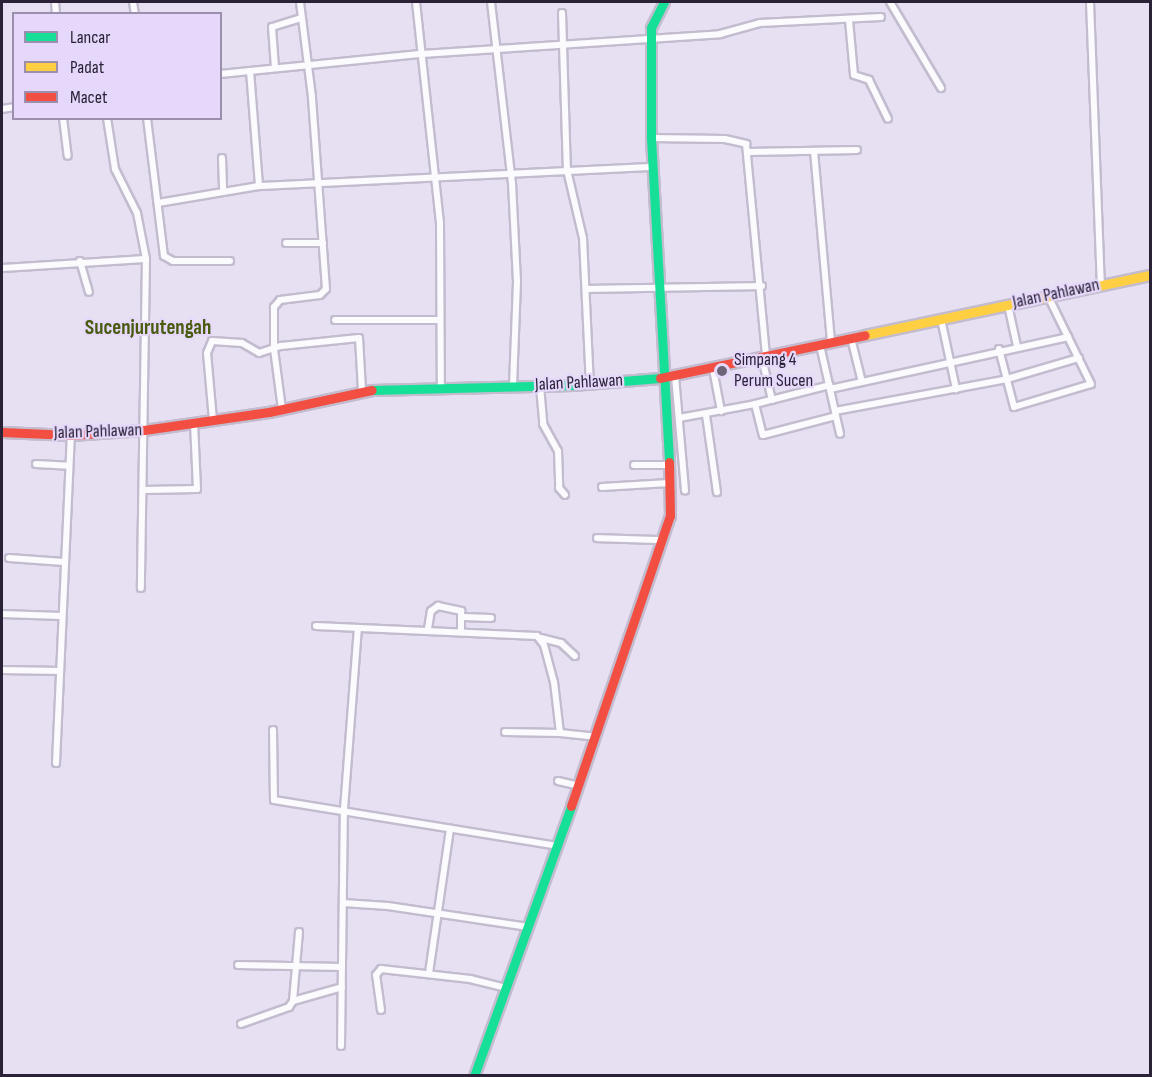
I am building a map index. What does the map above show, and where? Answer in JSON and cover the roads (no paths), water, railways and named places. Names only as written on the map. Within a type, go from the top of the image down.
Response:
[{"type":"main road","points":[[474,1076],[596,737],[672,505],[669,483],[670,377],[658,289],[651,138],[651,37],[664,2]]},
{"type":"main road","name":"Jalan Pahlawan","points":[[2,432],[70,435],[144,430],[282,409],[362,390],[590,384],[670,377],[1150,275]]},
{"type":"street","points":[[282,409],[274,349],[277,302],[326,291],[309,65],[300,2]]},
{"type":"street","points":[[416,2],[437,180],[441,387]]},
{"type":"street","points":[[491,2],[511,174],[518,282],[513,386]]},
{"type":"street","points":[[890,2],[941,88]]},
{"type":"street","points":[[1090,2],[1101,284]]},
{"type":"street","points":[[562,13],[567,170],[581,224],[588,289],[590,384]]},
{"type":"street","points":[[275,68],[272,27],[302,18]]},
{"type":"street","points":[[222,74],[495,48],[726,33],[759,23],[881,18]]},
{"type":"street","points":[[849,20],[854,75],[869,80],[888,119]]},
{"type":"street","points":[[249,70],[259,186]]},
{"type":"street","points":[[63,120],[68,156]]},
{"type":"street","points":[[107,120],[115,169],[137,213],[146,259],[141,588]]},
{"type":"street","points":[[147,120],[158,203],[161,249],[168,260],[230,261]]},
{"type":"street","points":[[651,138],[739,141],[746,144],[762,286],[764,357],[772,400]]},
{"type":"street","points":[[748,152],[857,150]]},
{"type":"street","points":[[814,152],[831,342]]},
{"type":"street","points":[[222,158],[223,192]]},
{"type":"street","points":[[158,203],[259,186],[437,180],[567,170],[652,167]]},
{"type":"street","points":[[286,243],[323,243]]},
{"type":"street","points":[[2,268],[80,261],[146,259]]},
{"type":"street","points":[[80,261],[89,292]]},
{"type":"street","points":[[588,289],[762,286]]},
{"type":"street","points":[[999,349],[1012,406],[1064,394],[1091,384],[1048,296]]},
{"type":"street","points":[[1008,305],[1017,346]]},
{"type":"street","points":[[941,319],[956,388]]},
{"type":"street","points":[[335,321],[440,320]]},
{"type":"street","points":[[679,418],[755,405],[999,349],[1068,337]]},
{"type":"street","points":[[213,420],[207,352],[210,342],[242,343],[259,353],[359,338],[362,390]]},
{"type":"street","points":[[851,338],[862,382]]},
{"type":"street","points":[[820,345],[840,434]]},
{"type":"street","points":[[755,405],[763,435],[835,413],[1007,379],[1079,358]]},
{"type":"street","points":[[713,369],[721,411]]},
{"type":"street","points":[[670,377],[679,418],[685,491]]},
{"type":"street","points":[[540,386],[543,424],[558,451],[559,488],[565,495]]},
{"type":"street","points":[[706,415],[717,492]]},
{"type":"street","points":[[144,490],[197,489],[194,423]]},
{"type":"street","points":[[56,763],[70,435]]},
{"type":"street","points":[[36,464],[69,466]]},
{"type":"street","points":[[634,465],[669,465]]},
{"type":"street","points":[[602,487],[669,483]]},
{"type":"street","points":[[597,538],[662,540]]},
{"type":"street","points":[[9,558],[64,562]]},
{"type":"street","points":[[428,630],[435,607],[458,609],[463,617],[461,631]]},
{"type":"street","points":[[2,614],[61,616]]},
{"type":"street","points":[[463,617],[491,618]]},
{"type":"street","points":[[316,627],[461,631],[541,639],[561,643],[575,656]]},
{"type":"street","points":[[341,1046],[344,809],[358,629]]},
{"type":"street","points":[[541,639],[554,682],[560,734]]},
{"type":"street","points":[[2,670],[60,671]]},
{"type":"street","points":[[273,730],[272,799],[344,809],[557,846]]},
{"type":"street","points":[[505,732],[596,737]]},
{"type":"street","points":[[558,782],[579,786]]},
{"type":"street","points":[[429,973],[450,829]]},
{"type":"street","points":[[343,903],[438,912],[528,927]]},
{"type":"street","points":[[241,1024],[289,1007],[293,1001],[300,932]]},
{"type":"street","points":[[238,965],[342,967]]},
{"type":"street","points":[[381,1010],[377,971],[429,973],[507,988]]},
{"type":"street","points":[[293,1001],[342,987]]},
{"type":"place","name":"Simpang 4 Perum Sucen","points":[[722,371]]},
{"type":"district","name":"Sucenjurutengah","points":[[148,328]]}]
